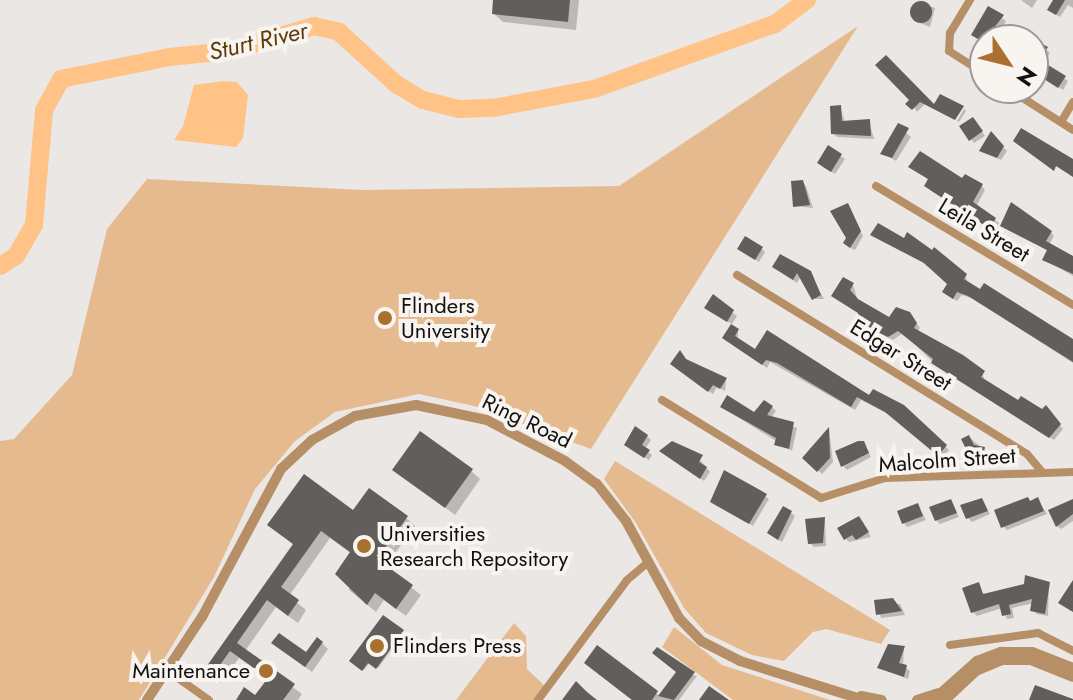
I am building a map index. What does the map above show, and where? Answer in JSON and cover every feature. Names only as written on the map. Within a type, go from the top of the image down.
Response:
[{"type":"street","points":[[969,64],[949,51],[950,33],[970,0]]},
{"type":"street","points":[[1061,122],[1073,102]]},
{"type":"street","points":[[1032,104],[1073,130]]},
{"type":"street","name":"Leila Street","points":[[876,186],[1073,305]]},
{"type":"street","name":"Edgar Street","points":[[737,275],[1027,454],[1042,472]]},
{"type":"street","name":"Malcolm Street","points":[[662,400],[821,498],[885,478],[1073,472]]},
{"type":"street","name":"Ring Road","points":[[147,700],[168,671],[281,469],[325,430],[374,409],[416,405],[456,410],[565,461],[609,496],[679,618],[701,641],[740,661],[847,693],[882,700]]},
{"type":"street","points":[[538,700],[627,580],[647,563]]},
{"type":"street","points":[[950,645],[1038,633],[1073,651]]},
{"type":"street","points":[[939,698],[977,661],[1001,652],[1043,655],[1073,668]]},
{"type":"street","points":[[917,700],[939,698],[983,666],[1011,659],[1043,663],[1073,677]]},
{"type":"street","points":[[168,671],[209,700]]},
{"type":"street","points":[[954,700],[958,686]]},
{"type":"street","name":"Ring Road","points":[[847,693],[864,700]]},
{"type":"shaded area","name":"Flinders University","points":[[858,26],[591,449],[474,406],[419,394],[335,412],[295,441],[255,489],[214,577],[139,700],[0,700],[0,441],[14,439],[72,375],[107,229],[147,179],[362,190],[619,186]]},
{"type":"shaded area","points":[[237,82],[248,95],[243,138],[236,147],[174,140],[183,126],[194,85]]},
{"type":"shaded area","points":[[615,461],[890,630],[881,644],[826,629],[813,632],[784,661],[752,655],[706,633],[684,608],[636,523],[604,479]]},
{"type":"shaded area","points":[[514,623],[526,636],[527,669],[547,688],[538,700],[456,700]]},
{"type":"shaded area","points":[[674,627],[722,665],[830,700],[733,700],[662,647]]},
{"type":"building","points":[[493,0],[570,0],[568,22],[492,14]]},
{"type":"building","points":[[1053,0],[1065,0],[1056,15],[1047,10]]},
{"type":"building","points":[[921,1],[929,4],[932,12],[929,20],[921,23],[913,20],[910,12],[913,4]]},
{"type":"building","points":[[988,6],[1004,15],[997,24],[977,24]]},
{"type":"building","points":[[886,55],[934,104],[940,94],[964,106],[955,120],[920,102],[912,110],[905,104],[909,100],[875,65]]},
{"type":"building","points":[[1049,66],[1066,76],[1058,88],[1049,82]]},
{"type":"building","points":[[841,105],[842,121],[870,119],[871,136],[831,134],[830,106]]},
{"type":"building","points":[[973,117],[983,131],[969,141],[959,126]]},
{"type":"building","points":[[898,123],[909,128],[892,158],[880,154]]},
{"type":"building","points":[[1021,128],[1073,159],[1073,177],[1056,166],[1054,171],[1013,141]]},
{"type":"building","points":[[991,131],[1004,146],[997,158],[979,151]]},
{"type":"building","points":[[828,145],[842,154],[831,172],[817,163]]},
{"type":"building","points":[[920,151],[962,178],[965,174],[983,184],[973,202],[996,218],[990,229],[924,186],[928,179],[908,167]]},
{"type":"building","points":[[803,180],[810,205],[793,207],[791,181]]},
{"type":"building","points":[[1011,202],[1052,231],[1046,241],[1073,256],[1073,274],[1042,260],[1047,250],[1000,226]]},
{"type":"building","points":[[848,203],[861,231],[850,248],[843,243],[846,238],[830,211]]},
{"type":"building","points":[[878,223],[904,238],[907,232],[932,250],[934,247],[967,274],[964,279],[980,289],[984,283],[1073,339],[1073,362],[968,296],[957,292],[953,299],[942,292],[947,284],[924,263],[870,235]]},
{"type":"building","points":[[745,236],[763,247],[755,260],[737,249]]},
{"type":"building","points":[[780,254],[811,271],[821,295],[812,300],[797,273],[793,280],[772,267]]},
{"type":"building","points":[[843,277],[854,283],[850,290],[858,299],[889,317],[896,307],[910,312],[917,323],[914,328],[963,355],[985,371],[981,377],[1018,400],[1021,396],[1042,409],[1046,405],[1061,424],[1049,438],[931,363],[933,359],[898,331],[888,337],[854,320],[858,313],[831,296]]},
{"type":"building","points":[[713,294],[734,310],[727,322],[704,308]]},
{"type":"building","points":[[731,324],[739,329],[735,336],[755,349],[767,330],[869,395],[873,389],[904,405],[947,445],[938,456],[885,412],[857,397],[851,407],[777,363],[766,360],[762,365],[722,338]]},
{"type":"building","points":[[680,350],[686,359],[727,378],[720,389],[713,385],[708,392],[670,364]]},
{"type":"building","points":[[727,395],[754,412],[764,400],[773,406],[767,415],[794,422],[789,449],[774,445],[776,438],[720,407]]},
{"type":"building","points":[[635,426],[648,435],[642,445],[650,450],[644,458],[624,445]]},
{"type":"building","points":[[829,427],[830,458],[817,472],[802,458]]},
{"type":"building","points":[[420,431],[473,469],[445,508],[392,470]]},
{"type":"building","points":[[969,435],[974,445],[985,447],[983,457],[970,457],[961,439]]},
{"type":"building","points":[[672,441],[703,455],[699,462],[707,467],[700,479],[659,451]]},
{"type":"building","points":[[864,441],[869,453],[841,467],[835,451]]},
{"type":"building","points":[[724,470],[767,494],[749,524],[710,502]]},
{"type":"building","points":[[304,474],[353,510],[369,488],[408,516],[377,559],[413,585],[396,609],[375,593],[367,605],[335,574],[350,552],[321,531],[281,587],[299,600],[288,616],[267,600],[237,643],[295,684],[283,700],[236,700],[244,687],[255,695],[268,678],[230,651],[212,676],[204,670],[293,544],[267,525]]},
{"type":"building","points":[[1028,497],[1030,501],[1038,497],[1044,511],[1001,528],[994,510]]},
{"type":"building","points":[[982,498],[988,511],[966,519],[960,505]]},
{"type":"building","points":[[951,499],[957,513],[935,521],[929,507]]},
{"type":"building","points":[[1073,499],[1073,514],[1056,527],[1048,510]]},
{"type":"building","points":[[918,503],[923,516],[902,524],[897,511]]},
{"type":"building","points":[[783,506],[792,511],[778,540],[767,533]]},
{"type":"building","points":[[859,516],[869,532],[856,540],[852,535],[844,540],[837,528]]},
{"type":"building","points":[[825,517],[823,543],[808,544],[805,519]]},
{"type":"building","points":[[1025,575],[1050,582],[1045,614],[1030,611],[1032,599],[1009,605],[1011,614],[1002,616],[999,604],[971,613],[962,588],[979,582],[983,594],[1024,584]]},
{"type":"building","points":[[1073,580],[1073,612],[1058,603]]},
{"type":"building","points":[[893,598],[902,611],[876,615],[874,600]]},
{"type":"building","name":"Flinders Press","points":[[383,615],[404,630],[376,669],[368,663],[362,671],[349,661]]},
{"type":"building","points":[[279,633],[306,652],[317,637],[323,642],[305,667],[271,643]]},
{"type":"building","points":[[888,644],[905,646],[899,663],[907,665],[904,677],[877,668]]},
{"type":"building","points":[[597,645],[658,691],[652,700],[632,700],[584,663]]},
{"type":"building","points":[[657,647],[695,672],[674,700],[658,696],[676,672],[652,653]]},
{"type":"building","points":[[576,681],[587,692],[597,700],[562,700]]},
{"type":"building","points":[[1035,685],[1073,699],[1073,700],[1029,700]]},
{"type":"building","points":[[709,686],[729,700],[699,700]]},
{"type":"waterway","name":"Sturt River","points":[[0,266],[16,256],[34,225],[44,110],[61,79],[169,57],[230,51],[314,26],[339,32],[396,84],[423,100],[460,109],[493,108],[594,89],[775,24],[807,0]]},
{"type":"place","name":"Flinders University","points":[[385,318]]},
{"type":"place","name":"Universities Research Repository","points":[[364,546]]},
{"type":"place","name":"Flinders Press","points":[[377,646]]},
{"type":"place","name":"Maintenance","points":[[266,671]]}]
